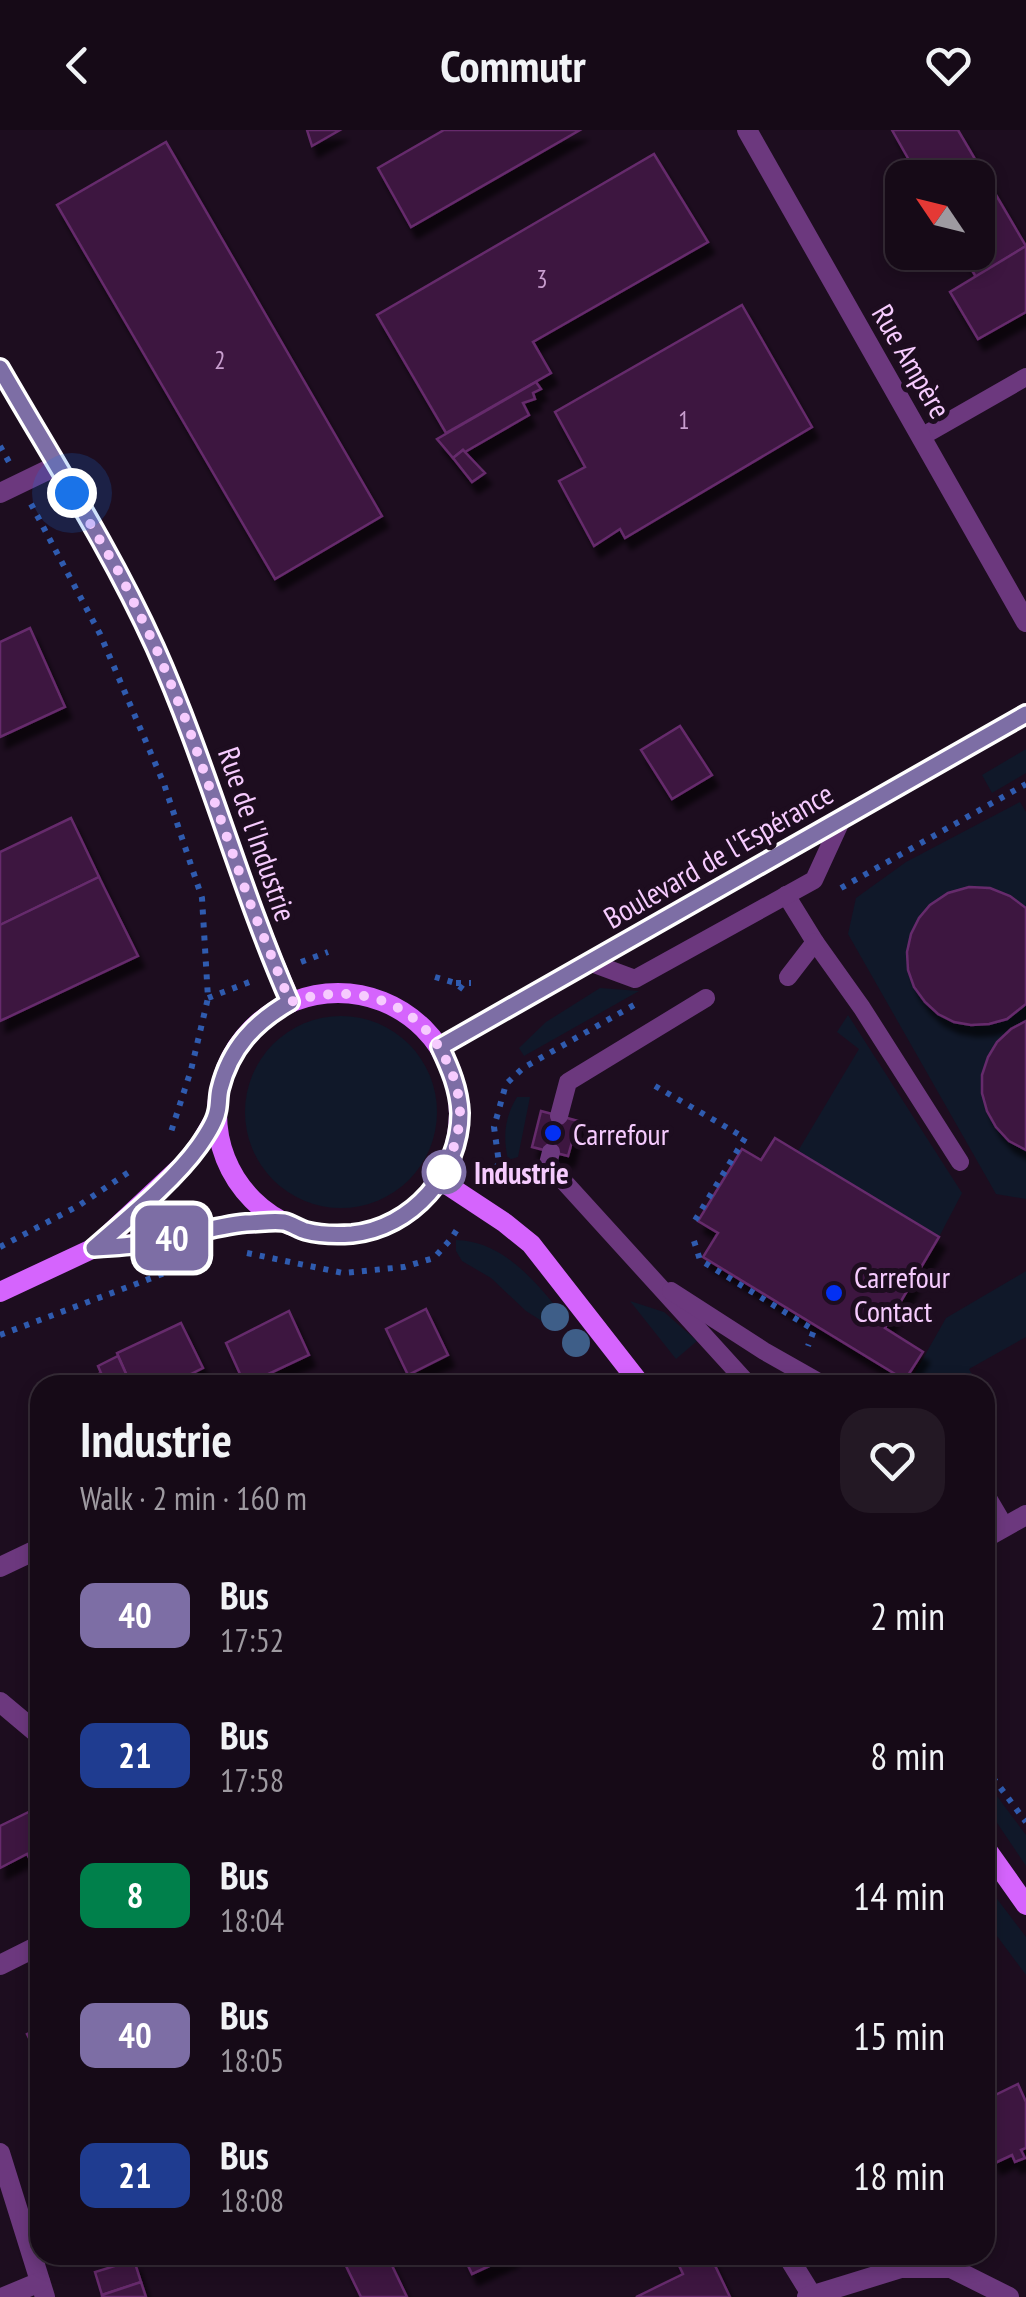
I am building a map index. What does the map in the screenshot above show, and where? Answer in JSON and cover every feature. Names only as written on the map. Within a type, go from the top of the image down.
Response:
[{"type":"street","name":"Rue Ampère","points":[[747,130],[1026,622]]},
{"type":"street","name":"Rue de l'Industrie","points":[[0,368],[120,574],[156,648],[290,1002]]},
{"type":"street","points":[[0,492],[56,466]]},
{"type":"street","name":"Boulevard de l'Espérance","points":[[440,1047],[1026,714]]},
{"type":"street","points":[[353,993],[394,1005],[412,1017],[440,1047],[455,1079],[460,1114],[454,1148],[440,1180],[404,1216],[368,1231],[331,1235],[306,1230],[263,1209],[234,1177],[219,1136],[220,1091],[236,1048],[270,1014],[311,996],[353,993]]},
{"type":"street","points":[[0,1292],[94,1248],[186,1162],[217,1115]]},
{"type":"street","points":[[440,1180],[531,1244],[634,1375]]},
{"type":"street","points":[[94,1248],[146,1243],[228,1225],[282,1221]]},
{"type":"street","points":[[995,1532],[1026,1515]]},
{"type":"street","points":[[0,1567],[30,1553]]},
{"type":"street","points":[[0,1702],[30,1727]]},
{"type":"street","points":[[995,1861],[1026,1904]]},
{"type":"street","points":[[0,1965],[30,1950]]},
{"type":"street","points":[[0,2153],[30,2249]]},
{"type":"street","points":[[4,2297],[43,2290],[35,2265]]},
{"type":"street","points":[[792,2265],[809,2296],[900,2268],[950,2268],[1009,2297]]},
{"type":"lane","points":[[921,437],[1026,377]]},
{"type":"lane","points":[[590,962],[635,979],[786,896],[814,880],[842,819]]},
{"type":"lane","points":[[786,896],[960,1162]]},
{"type":"lane","points":[[788,977],[814,942]]},
{"type":"lane","points":[[559,1116],[568,1082],[706,998]]},
{"type":"lane","points":[[551,1152],[548,1164],[740,1375]]},
{"type":"lane","points":[[648,1276],[807,1375]]},
{"type":"lane","points":[[995,1510],[1005,1527]]},
{"type":"path","points":[[0,446],[5,454]]},
{"type":"path","points":[[28,499],[100,634],[164,784],[202,898],[208,998],[170,1137]]},
{"type":"path","points":[[828,896],[1026,784]]},
{"type":"path","points":[[435,978],[471,983]]},
{"type":"path","points":[[455,983],[468,993]]},
{"type":"path","points":[[208,998],[231,989]]},
{"type":"path","points":[[498,1163],[494,1127],[506,1084],[523,1068]]},
{"type":"path","points":[[655,1086],[745,1138],[694,1222]]},
{"type":"path","points":[[0,1247],[78,1206],[134,1169]]},
{"type":"path","points":[[230,1256],[247,1253],[343,1273],[419,1263],[434,1258],[450,1239]]},
{"type":"path","points":[[694,1241],[700,1260],[814,1330],[800,1371]]},
{"type":"path","points":[[0,1335],[197,1262]]},
{"type":"path","points":[[995,1780],[1026,1822]]},
{"type":"shaded area","points":[[1026,749],[1026,773],[992,793],[982,775]]},
{"type":"shaded area","points":[[1020,802],[1026,812],[1026,1199],[996,1194],[848,934],[856,898],[906,862]]},
{"type":"shaded area","points":[[600,988],[639,991],[524,1056],[519,1048],[546,1022]]},
{"type":"shaded area","points":[[848,1015],[962,1193],[939,1237],[798,1151],[859,1049],[837,1032]]},
{"type":"shaded area","points":[[341,1016],[378,1024],[409,1044],[429,1075],[437,1112],[429,1149],[409,1180],[378,1200],[341,1208],[304,1200],[273,1180],[253,1149],[245,1112],[253,1075],[273,1044],[304,1024]]},
{"type":"shaded area","points":[[517,1097],[530,1097],[518,1157],[508,1160],[506,1128]]},
{"type":"shaded area","points":[[456,1240],[489,1247],[503,1255],[529,1276],[562,1314],[548,1325],[526,1311],[491,1278],[462,1261],[456,1251]]},
{"type":"shaded area","points":[[1026,1271],[1026,1337],[969,1369],[972,1375],[914,1375],[946,1318]]},
{"type":"shaded area","points":[[630,1301],[664,1312],[697,1341],[676,1359]]},
{"type":"shaded area","points":[[995,1793],[1026,1835],[1026,1866],[995,1820]]},
{"type":"shaded area","points":[[995,1896],[1026,1937],[1026,1975],[995,1933]]},
{"type":"building","points":[[307,130],[340,130],[312,146]]},
{"type":"building","points":[[444,130],[580,130],[411,227],[378,168]]},
{"type":"building","points":[[892,130],[958,130],[976,160],[909,160]]},
{"type":"building","points":[[166,142],[382,516],[275,579],[57,205]]},
{"type":"building","points":[[654,154],[708,242],[533,342],[551,373],[446,433],[377,315]]},
{"type":"building","points":[[995,193],[1026,246],[995,265]]},
{"type":"building","points":[[1026,246],[1026,312],[978,339],[950,292],[986,270],[995,270],[995,265]]},
{"type":"building","points":[[742,305],[812,427],[625,538],[620,529],[594,546],[559,481],[585,467],[555,412]]},
{"type":"building","points":[[536,382],[541,389],[533,393],[535,399],[523,403],[529,415],[465,452],[453,458],[437,439]]},
{"type":"building","points":[[463,450],[485,473],[472,482],[453,458]]},
{"type":"building","points":[[30,628],[65,707],[0,737],[0,642]]},
{"type":"building","points":[[680,726],[712,775],[672,799],[641,750]]},
{"type":"building","points":[[71,818],[99,877],[0,925],[0,852]]},
{"type":"building","points":[[99,877],[138,956],[0,1021],[0,925]]},
{"type":"building","points":[[969,887],[990,888],[1026,908],[1026,1004],[1007,1019],[989,1024],[954,1022],[938,1014],[914,987],[908,970],[907,952],[919,918],[948,893]]},
{"type":"building","points":[[1026,1021],[1026,1150],[1009,1141],[996,1127],[982,1093],[982,1075],[997,1042]]},
{"type":"building","points":[[541,1111],[578,1121],[568,1156],[532,1147]]},
{"type":"building","name":"Carrefour Contact","points":[[775,1138],[939,1237],[885,1328],[923,1352],[908,1375],[897,1375],[703,1257],[718,1233],[698,1221],[742,1149],[761,1160]]},
{"type":"building","points":[[426,1309],[448,1355],[408,1375],[386,1329]]},
{"type":"building","points":[[289,1311],[309,1355],[266,1375],[240,1375],[226,1343]]},
{"type":"building","points":[[181,1323],[203,1368],[189,1375],[127,1375],[117,1353]]},
{"type":"building","points":[[118,1356],[127,1375],[97,1375],[101,1373],[98,1366]]},
{"type":"building","points":[[30,1811],[30,1860],[27,1854],[0,1868],[0,1826]]},
{"type":"building","points":[[1018,2084],[1026,2102],[1026,2148],[1021,2150],[1025,2158],[1015,2162],[1012,2155],[995,2163],[995,2095]]},
{"type":"building","points":[[118,2265],[136,2265],[141,2282],[102,2295],[95,2272]]},
{"type":"building","points":[[392,2265],[407,2297],[361,2297],[346,2266]]},
{"type":"building","points":[[468,2265],[491,2265],[472,2274]]},
{"type":"building","points":[[679,2265],[715,2265],[730,2297],[636,2297],[683,2274]]},
{"type":"building","points":[[141,2282],[146,2297],[102,2297],[102,2295]]},
{"type":"bus line","name":"40","points":[[0,368],[120,574],[156,648],[290,1002],[252,1029],[236,1048],[226,1069],[217,1115],[186,1162],[94,1248],[146,1243],[228,1225],[282,1221],[331,1235],[356,1234],[381,1228],[404,1216],[440,1180],[454,1148],[460,1114],[455,1079],[440,1047],[1026,714]]},
{"type":"place","name":"Carrefour","points":[[553,1133]]},
{"type":"place","name":"Industrie","points":[[444,1172]]},
{"type":"place","name":"Carrefour Contact","points":[[834,1293]]},
{"type":"route","points":[[72,493],[120,574],[156,648],[290,1002],[332,993],[374,998],[412,1017],[440,1047],[455,1079],[460,1114],[454,1148],[440,1180],[444,1172]]}]
